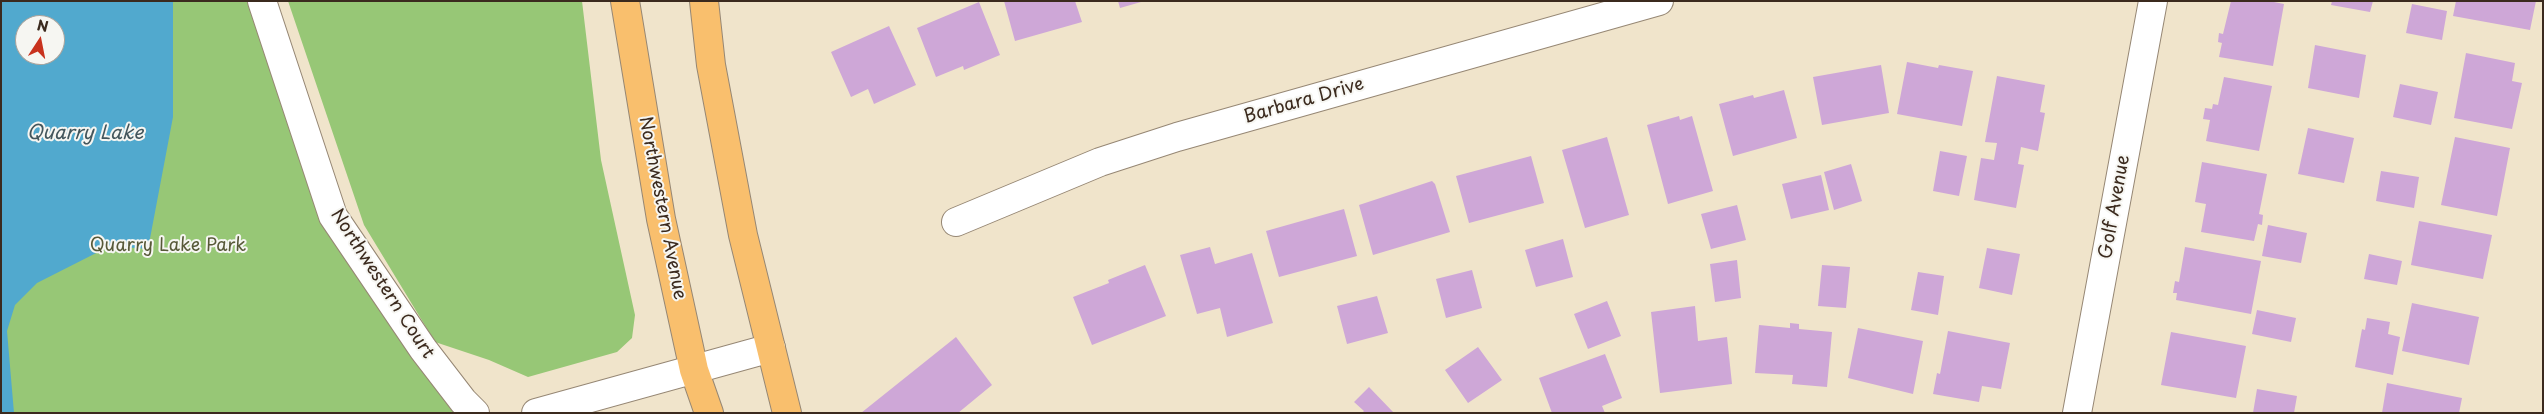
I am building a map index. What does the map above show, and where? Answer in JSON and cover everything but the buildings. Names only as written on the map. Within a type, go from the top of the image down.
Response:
[{"type":"main road","name":"Northwestern Avenue","points":[[625,1],[661,219],[694,370],[709,413]]},
{"type":"main road","points":[[704,1],[711,65],[742,235],[786,413]]},
{"type":"street","name":"Northwestern Court","points":[[262,1],[333,216],[423,349],[463,401],[475,413]]},
{"type":"street","name":"Barbara Drive","points":[[956,222],[1100,162],[1176,137],[1659,1]]},
{"type":"street","name":"Golf Avenue","points":[[2077,413],[2153,1]]},
{"type":"street","points":[[536,413],[771,348]]},
{"type":"green space","name":"Quarry Lake Park","points":[[1,1],[262,1],[333,216],[475,413],[1,413]]},
{"type":"green space","points":[[288,1],[582,1],[601,160],[635,315],[632,338],[617,352],[528,377],[489,360],[435,342],[364,225]]},
{"type":"water","name":"Quarry Lake","points":[[1,1],[173,1],[173,117],[148,249],[110,246],[37,283],[15,305],[7,331],[14,413],[1,413]]}]
